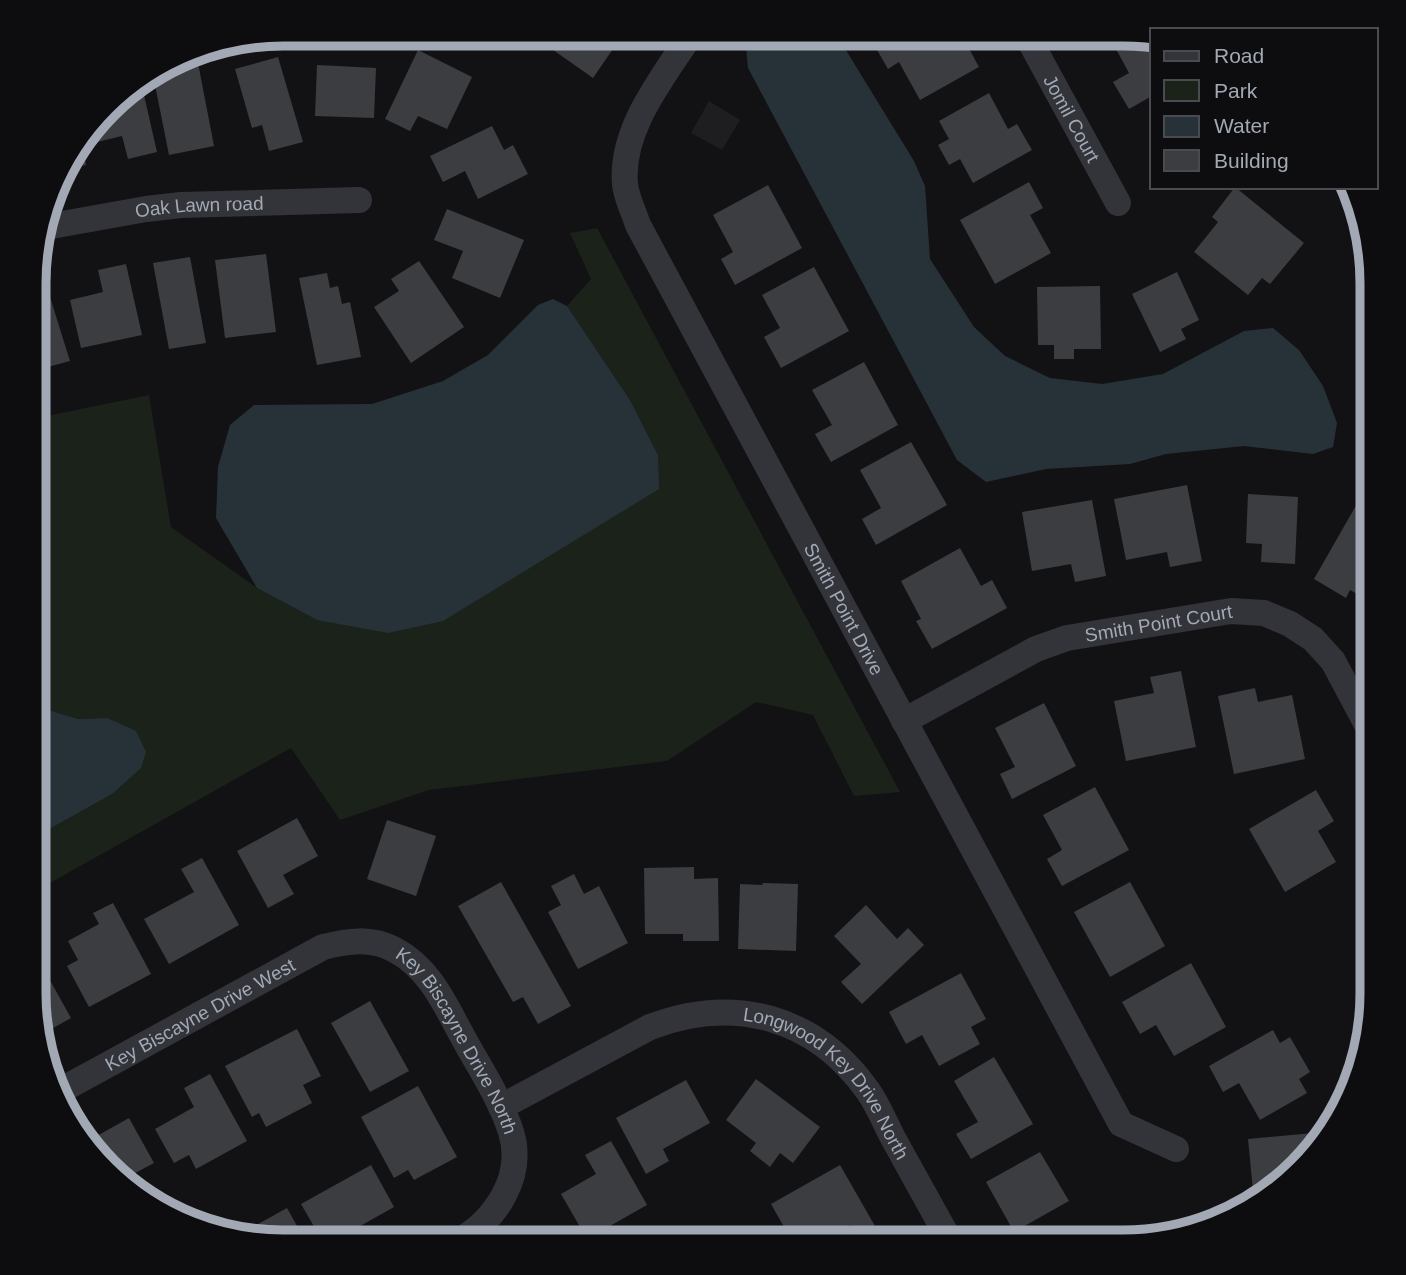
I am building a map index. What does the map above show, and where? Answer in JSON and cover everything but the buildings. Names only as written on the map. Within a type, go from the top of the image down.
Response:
[{"type":"street","name":"Smith Point Drive","points":[[684,46],[628,145],[625,185],[638,225],[1121,1124],[1176,1149]]},
{"type":"street","name":"Jomil Court","points":[[1033,46],[1118,203]]},
{"type":"street","name":"Oak Lawn road","points":[[53,226],[146,208],[181,205],[359,200]]},
{"type":"street","name":"Smith Point Court","points":[[904,721],[1036,649],[1068,638],[1231,611],[1264,613],[1290,624],[1313,639],[1333,661],[1360,712]]},
{"type":"street","name":"Key Biscayne Drive West","points":[[66,1087],[323,947],[346,941]]},
{"type":"street","name":"Key Biscayne Drive North","points":[[346,941],[369,941],[393,948],[414,961],[432,982],[501,1107],[512,1134],[514,1159],[509,1189],[494,1213],[475,1230]]},
{"type":"street","name":"Longwood Key Drive North","points":[[501,1107],[650,1027],[693,1014],[736,1012],[771,1018],[820,1042],[835,1054],[867,1091],[943,1229]]},
{"type":"shaded area","points":[[709,101],[740,120],[722,150],[691,133]]},
{"type":"green space","points":[[597,228],[900,792],[854,796],[813,715],[756,702],[667,761],[429,790],[340,820],[291,748],[46,885],[46,831],[112,794],[107,718],[78,719],[46,709],[46,416],[149,395],[171,527],[257,588],[317,620],[658,455],[630,400],[567,306],[591,279],[570,233]]},
{"type":"water","points":[[843,46],[914,161],[925,186],[930,259],[974,327],[1005,356],[1050,378],[1102,384],[1163,374],[1244,331],[1273,328],[1299,350],[1323,386],[1337,423],[1333,447],[1313,454],[1244,446],[1166,454],[1130,464],[1046,469],[986,482],[957,460],[748,68],[746,47]]},
{"type":"water","points":[[553,299],[567,306],[630,400],[658,455],[659,489],[443,621],[388,633],[317,620],[257,588],[216,518],[218,467],[230,425],[254,405],[372,404],[443,381],[488,355],[538,305]]},
{"type":"water","points":[[46,709],[78,719],[107,718],[136,731],[146,752],[141,768],[112,794],[46,831]]}]
